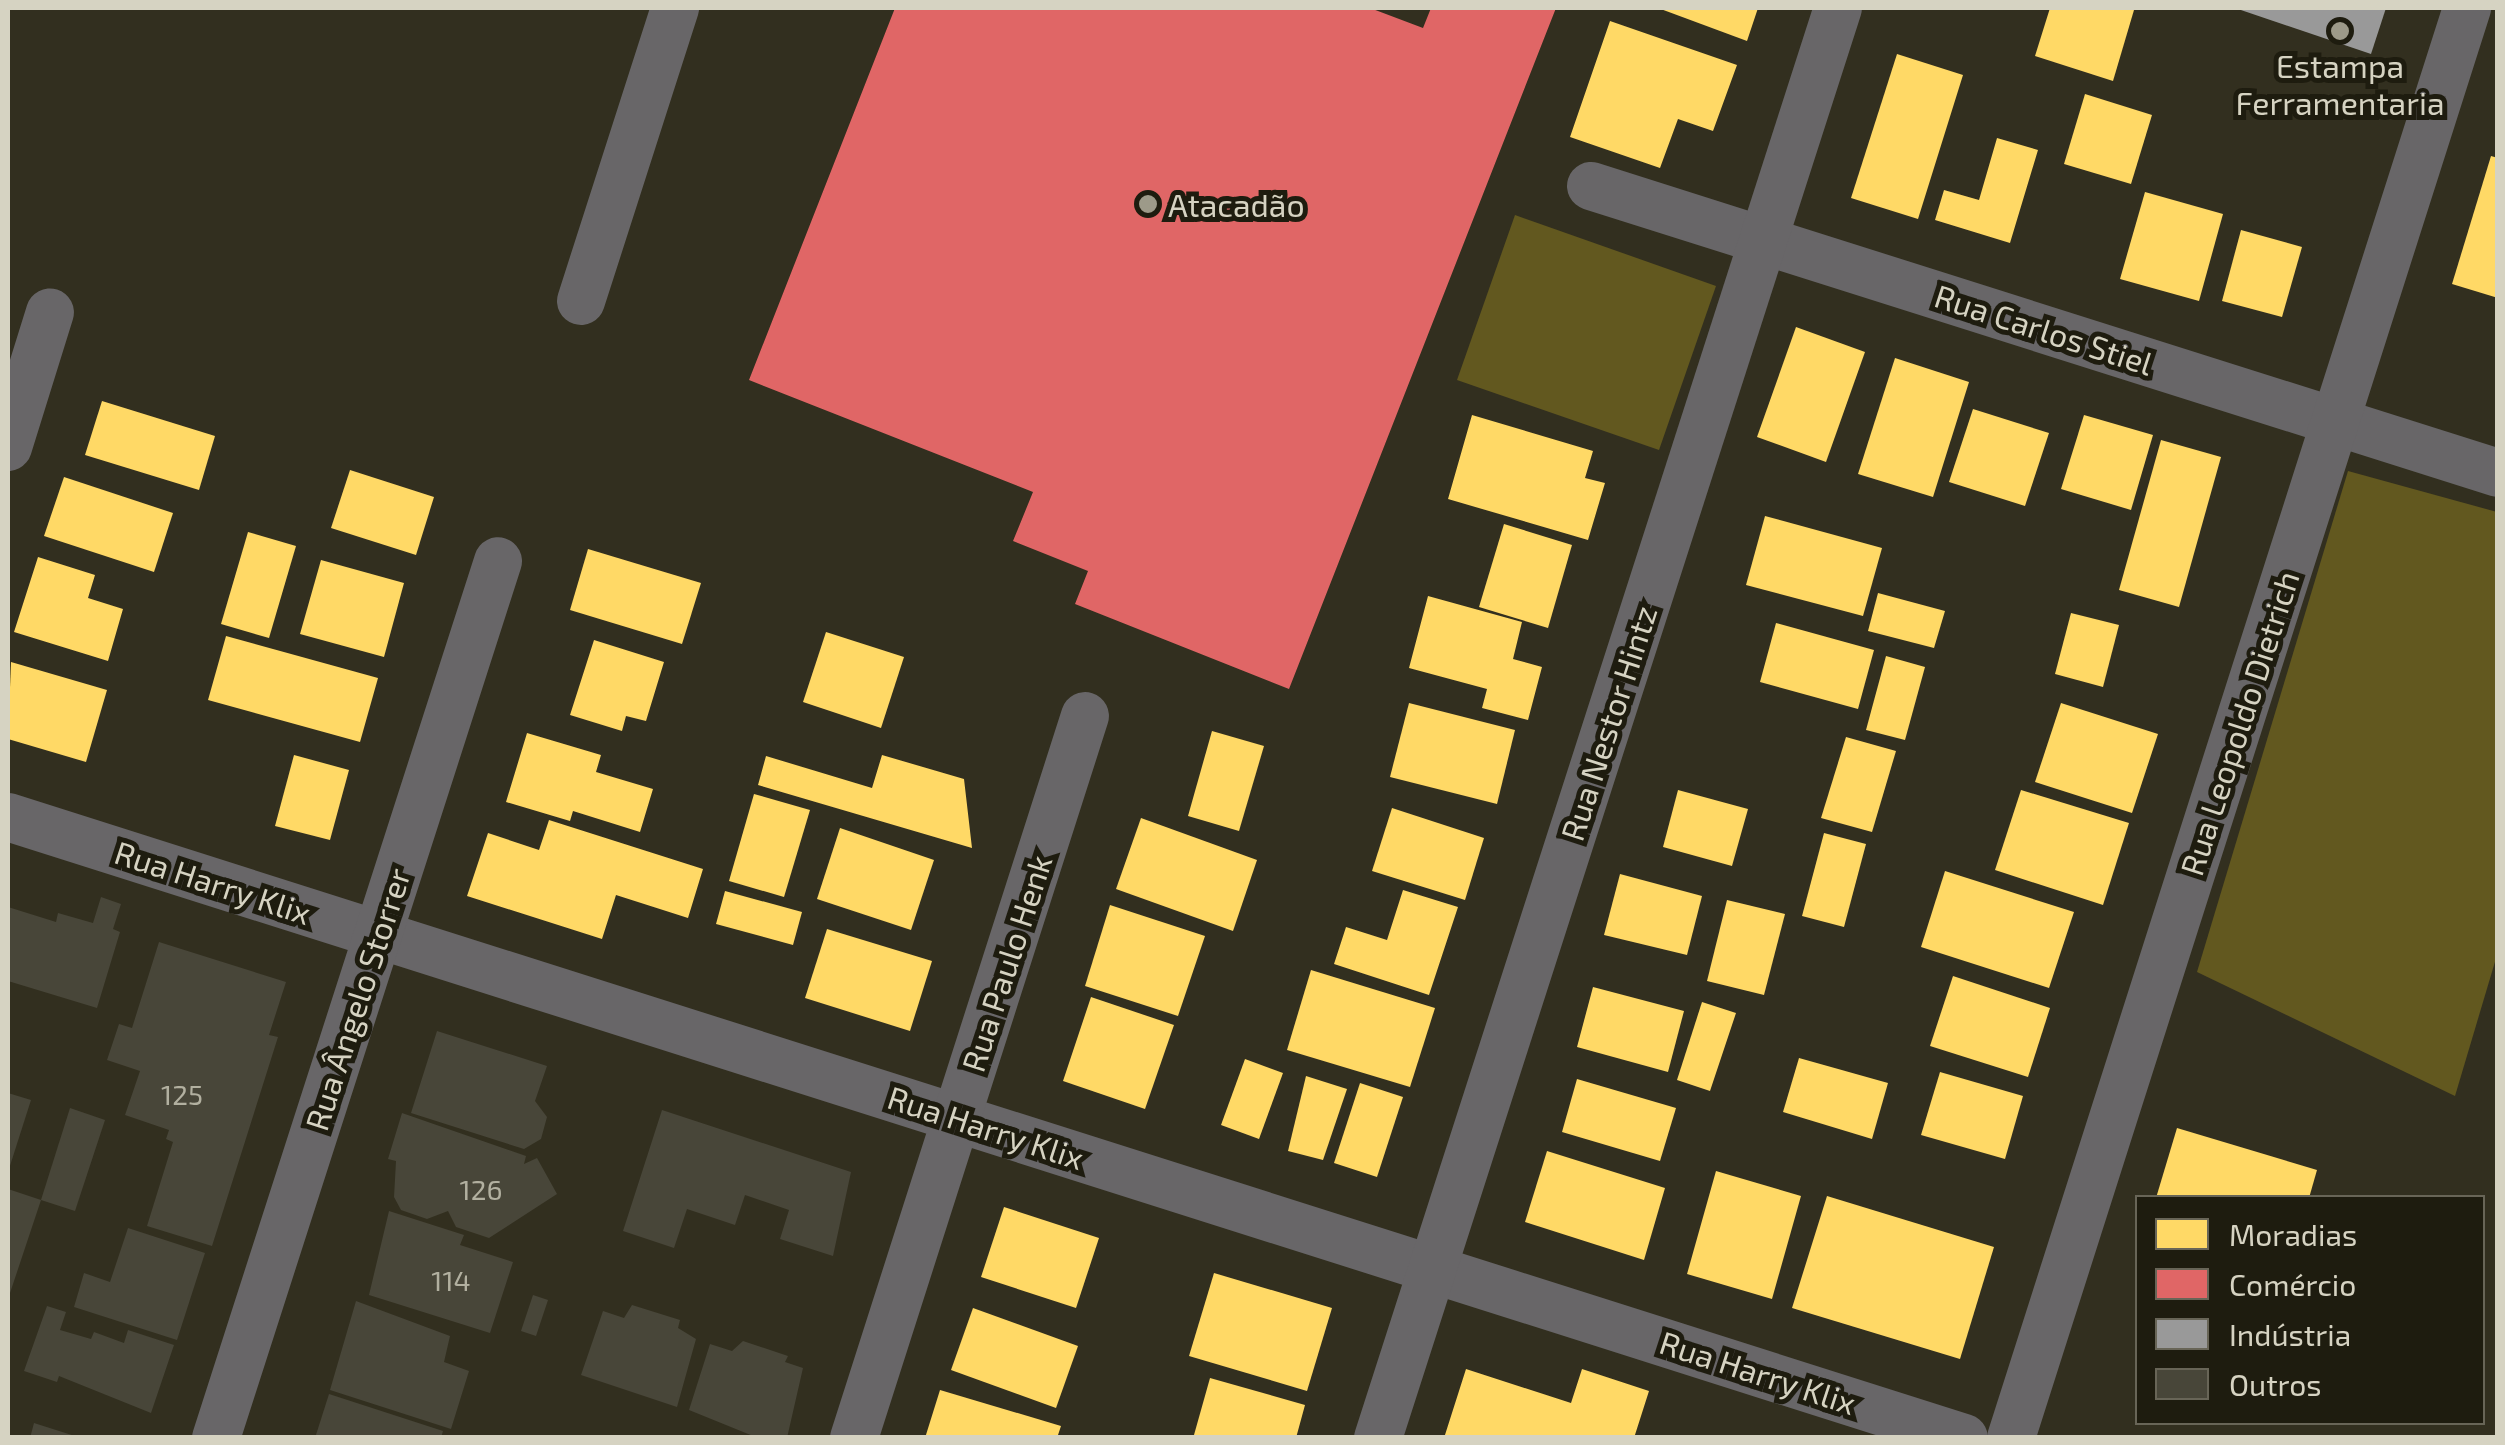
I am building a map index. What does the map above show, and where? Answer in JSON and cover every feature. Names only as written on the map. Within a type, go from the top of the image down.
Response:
[{"type":"street","points":[[581,301],[675,8]]},
{"type":"street","name":"Rua Nestor Hintz","points":[[1378,1438],[1838,8]]},
{"type":"street","name":"Rua Leopoldo Dietrich","points":[[2011,1438],[2466,8]]},
{"type":"street","name":"Rua Carlos Stiel","points":[[1591,186],[2498,473]]},
{"type":"street","points":[[8,447],[50,312]]},
{"type":"street","name":"Rua Ângelo Storrer","points":[[216,1438],[498,561]]},
{"type":"street","name":"Rua Paulo Henk","points":[[854,1438],[1085,716]]},
{"type":"street","name":"Rua Harry Klix","points":[[8,817],[1964,1438]]},
{"type":"shaded area","points":[[1515,215],[1716,286],[1659,450],[1457,380]]},
{"type":"shaded area","points":[[2348,471],[2497,512],[2497,955],[2455,1096],[2197,972]]},
{"type":"building: Moradias","points":[[1658,8],[1758,8],[1747,41]]},
{"type":"building: Moradias","points":[[2050,8],[2134,10],[2113,81],[2035,56]]},
{"type":"building: Moradias","points":[[1610,21],[1737,65],[1713,131],[1678,119],[1660,168],[1570,137]]},
{"type":"building: Moradias","points":[[1897,54],[1963,75],[1918,219],[1851,198]]},
{"type":"building: Moradias","points":[[2085,94],[2152,115],[2131,184],[2064,164]]},
{"type":"building: Moradias","points":[[1997,138],[2038,150],[2010,243],[1935,220],[1944,190],[1979,200]]},
{"type":"building: Moradias","points":[[2491,156],[2498,158],[2498,298],[2452,284]]},
{"type":"building: Moradias","points":[[2145,192],[2223,214],[2199,301],[2120,279]]},
{"type":"building: Moradias","points":[[2241,230],[2302,247],[2282,317],[2222,301]]},
{"type":"building: Moradias","points":[[1796,327],[1865,352],[1826,462],[1757,437]]},
{"type":"building: Moradias","points":[[1895,358],[1969,382],[1933,497],[1858,474]]},
{"type":"building: Moradias","points":[[102,401],[215,436],[199,490],[85,455]]},
{"type":"building: Moradias","points":[[1973,409],[2049,433],[2025,506],[1949,482]]},
{"type":"building: Moradias","points":[[1472,415],[1593,451],[1585,478],[1605,483],[1588,540],[1448,499]]},
{"type":"building: Moradias","points":[[2084,415],[2153,435],[2131,510],[2061,489]]},
{"type":"building: Moradias","points":[[2161,440],[2221,457],[2179,607],[2119,590]]},
{"type":"building: Moradias","points":[[350,470],[434,497],[416,555],[331,528]]},
{"type":"building: Moradias","points":[[64,477],[173,513],[154,572],[44,536]]},
{"type":"building: Moradias","points":[[1765,516],[1882,548],[1863,616],[1746,585]]},
{"type":"building: Moradias","points":[[1504,524],[1572,545],[1548,628],[1479,607]]},
{"type":"building: Moradias","points":[[248,532],[296,546],[269,638],[221,624]]},
{"type":"building: Moradias","points":[[588,549],[701,583],[682,644],[570,610]]},
{"type":"building: Moradias","points":[[38,557],[95,575],[88,598],[123,609],[108,661],[14,632]]},
{"type":"building: Moradias","points":[[321,560],[404,583],[384,657],[300,634]]},
{"type":"building: Moradias","points":[[1878,593],[1945,611],[1934,648],[1868,631]]},
{"type":"building: Moradias","points":[[1428,596],[1522,622],[1513,659],[1542,667],[1528,720],[1482,708],[1487,689],[1409,668]]},
{"type":"building: Moradias","points":[[2071,613],[2119,625],[2103,687],[2055,674]]},
{"type":"building: Moradias","points":[[1776,623],[1874,650],[1858,709],[1760,682]]},
{"type":"building: Moradias","points":[[826,632],[904,657],[881,728],[803,702]]},
{"type":"building: Moradias","points":[[226,636],[378,678],[360,742],[208,700]]},
{"type":"building: Moradias","points":[[594,640],[664,662],[646,721],[626,716],[622,731],[570,715]]},
{"type":"building: Moradias","points":[[1886,656],[1925,667],[1905,740],[1866,730]]},
{"type":"building: Moradias","points":[[11,662],[107,690],[86,762],[8,739]]},
{"type":"building: Moradias","points":[[1409,703],[1515,730],[1497,804],[1390,777]]},
{"type":"building: Moradias","points":[[2061,703],[2158,734],[2132,813],[2035,782]]},
{"type":"building: Moradias","points":[[1212,731],[1264,746],[1239,831],[1188,816]]},
{"type":"building: Moradias","points":[[527,733],[601,755],[596,772],[653,789],[640,832],[573,811],[570,821],[506,802]]},
{"type":"building: Moradias","points":[[1846,737],[1896,751],[1872,832],[1821,818]]},
{"type":"building: Moradias","points":[[294,755],[349,770],[330,840],[275,826]]},
{"type":"building: Moradias","points":[[882,755],[964,779],[972,848],[758,785],[766,756],[872,788]]},
{"type":"building: Moradias","points":[[1678,790],[1748,809],[1732,866],[1663,847]]},
{"type":"building: Moradias","points":[[2021,790],[2129,823],[2103,905],[1995,870]]},
{"type":"building: Moradias","points":[[754,794],[810,810],[784,897],[729,881]]},
{"type":"building: Moradias","points":[[1392,808],[1484,838],[1465,900],[1372,871]]},
{"type":"building: Moradias","points":[[1141,818],[1257,860],[1233,931],[1116,889]]},
{"type":"building: Moradias","points":[[549,820],[703,869],[688,918],[616,895],[602,939],[467,896],[488,833],[539,850]]},
{"type":"building: Moradias","points":[[840,828],[934,860],[911,930],[817,899]]},
{"type":"building: Moradias","points":[[1824,833],[1866,844],[1844,927],[1802,916]]},
{"type":"building: Moradias","points":[[1945,871],[2074,912],[2049,988],[1921,947]]},
{"type":"building: Moradias","points":[[1620,874],[1702,896],[1687,955],[1604,935]]},
{"type":"building: Moradias","points":[[1403,890],[1458,907],[1429,995],[1334,964],[1346,927],[1387,940]]},
{"type":"building: Moradias","points":[[725,891],[802,912],[793,945],[716,924]]},
{"type":"building: Moradias","points":[[1727,900],[1785,914],[1764,995],[1707,981]]},
{"type":"building: Moradias","points":[[1110,905],[1205,936],[1178,1016],[1085,986]]},
{"type":"building: Moradias","points":[[827,929],[932,961],[910,1031],[805,998]]},
{"type":"building: Moradias","points":[[1311,970],[1435,1008],[1410,1087],[1287,1050]]},
{"type":"building: Moradias","points":[[1953,976],[2050,1008],[2028,1077],[1930,1046]]},
{"type":"building: Moradias","points":[[1593,987],[1684,1011],[1668,1072],[1577,1047]]},
{"type":"building: Moradias","points":[[1091,997],[1174,1025],[1145,1109],[1063,1081]]},
{"type":"building: Moradias","points":[[1702,1002],[1736,1013],[1710,1091],[1677,1080]]},
{"type":"building: Moradias","points":[[1799,1058],[1888,1083],[1872,1139],[1783,1112]]},
{"type":"building: Moradias","points":[[1245,1059],[1283,1073],[1259,1139],[1221,1125]]},
{"type":"building: Moradias","points":[[1940,1072],[2023,1096],[2005,1159],[1921,1135]]},
{"type":"building: Moradias","points":[[1306,1076],[1347,1089],[1323,1160],[1288,1151]]},
{"type":"building: Moradias","points":[[1577,1079],[1676,1108],[1660,1161],[1562,1132]]},
{"type":"building: Moradias","points":[[1360,1083],[1403,1097],[1377,1177],[1334,1163]]},
{"type":"building: Moradias","points":[[2177,1128],[2317,1170],[2310,1195],[2157,1195]]},
{"type":"building: Moradias","points":[[1547,1151],[1665,1188],[1644,1260],[1525,1222]]},
{"type":"building: Moradias","points":[[1716,1171],[1801,1196],[1772,1299],[1687,1274]]},
{"type":"building: Moradias","points":[[1827,1196],[1994,1247],[1960,1359],[1792,1308]]},
{"type":"building: Moradias","points":[[1004,1207],[1099,1238],[1076,1308],[981,1277]]},
{"type":"building: Moradias","points":[[1214,1273],[1332,1308],[1307,1391],[1189,1356]]},
{"type":"building: Moradias","points":[[973,1308],[1078,1346],[1056,1408],[951,1370]]},
{"type":"building: Moradias","points":[[1466,1369],[1571,1403],[1582,1369],[1649,1391],[1634,1438],[1444,1438]]},
{"type":"building: Moradias","points":[[1210,1378],[1305,1405],[1296,1438],[1194,1435]]},
{"type":"building: Moradias","points":[[940,1390],[1061,1426],[1057,1438],[925,1438]]},
{"type":"building: Comércio","name":"Atacadão","points":[[895,8],[1370,8],[1423,28],[1431,8],[1556,8],[1289,689],[1075,604],[1088,571],[1013,541],[1033,492],[749,380]]},
{"type":"building: Indústria","name":"Estampa Ferramentaria","points":[[2235,8],[2386,8],[2371,54]]},
{"type":"building: Outros","points":[[101,897],[121,904],[113,929],[120,932],[97,1008],[8,981],[8,907],[56,922],[58,913],[93,923]]},
{"type":"building: Outros","points":[[159,942],[286,982],[269,1035],[278,1037],[212,1246],[147,1226],[173,1142],[166,1139],[169,1130],[125,1115],[140,1071],[107,1060],[119,1024],[132,1028]]},
{"type":"building: Outros","points":[[437,1031],[547,1066],[535,1101],[547,1117],[541,1139],[524,1149],[411,1113]]},
{"type":"building: Outros","points":[[8,1093],[31,1100],[8,1172]]},
{"type":"building: Outros","points":[[70,1108],[105,1120],[75,1211],[41,1200]]},
{"type":"building: Outros","points":[[662,1110],[851,1172],[833,1256],[780,1239],[789,1210],[745,1195],[735,1225],[687,1209],[674,1248],[623,1231]]},
{"type":"building: Outros","points":[[402,1113],[526,1156],[524,1164],[537,1158],[557,1194],[489,1238],[456,1227],[448,1211],[427,1219],[401,1210],[394,1197],[396,1161],[388,1159]]},
{"type":"building: Outros","points":[[8,1189],[41,1200],[8,1299]]},
{"type":"building: Outros","points":[[389,1211],[464,1235],[460,1245],[513,1262],[490,1333],[369,1295]]},
{"type":"building: Outros","points":[[128,1228],[205,1253],[177,1340],[74,1307],[84,1273],[110,1282]]},
{"type":"building: Outros","points":[[533,1295],[548,1300],[536,1336],[521,1331]]},
{"type":"building: Outros","points":[[356,1301],[450,1336],[444,1362],[469,1371],[451,1429],[330,1390]]},
{"type":"building: Outros","points":[[632,1305],[680,1320],[678,1328],[696,1339],[677,1407],[581,1375],[603,1311],[624,1318]]},
{"type":"building: Outros","points":[[47,1306],[66,1312],[60,1330],[91,1339],[94,1332],[124,1343],[128,1330],[174,1345],[151,1413],[59,1376],[57,1382],[24,1371]]},
{"type":"building: Outros","points":[[743,1341],[788,1356],[785,1362],[803,1368],[787,1438],[758,1438],[689,1410],[710,1344],[732,1351]]},
{"type":"building: Outros","points":[[329,1394],[443,1431],[441,1438],[315,1438]]},
{"type":"building: Outros","points":[[34,1423],[78,1437],[78,1438],[30,1438]]},
{"type":"place","name":"Estampa Ferramentaria","points":[[2340,31]]},
{"type":"place","name":"Atacadão","points":[[1148,204]]}]
